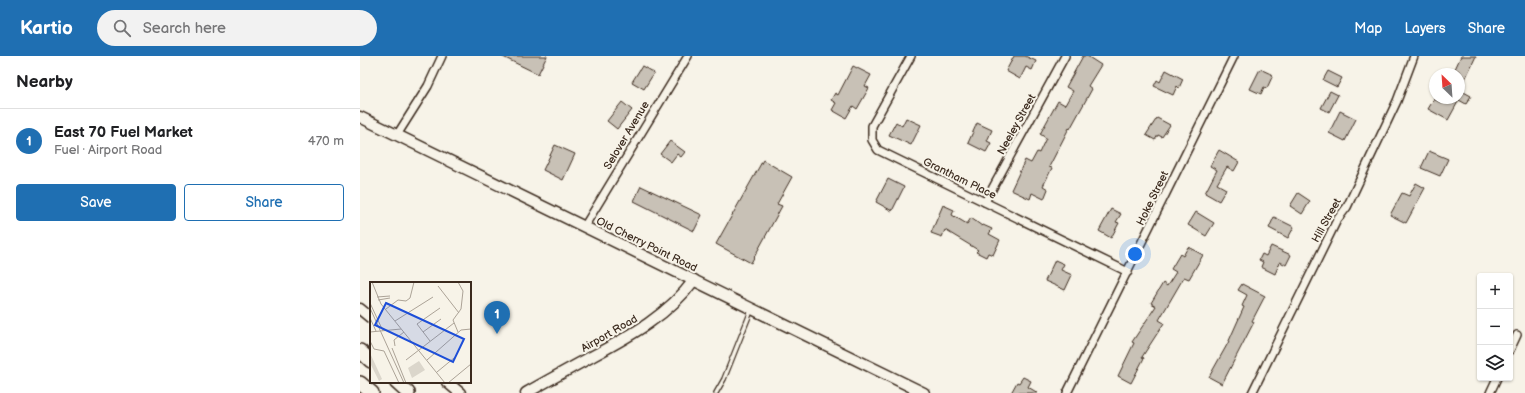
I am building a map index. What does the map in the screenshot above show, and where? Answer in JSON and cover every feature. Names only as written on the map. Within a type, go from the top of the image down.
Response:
[{"type":"highway","points":[[360,352],[370,360]]},
{"type":"highway","points":[[360,383],[372,393]]},
{"type":"highway","points":[[397,383],[408,393]]},
{"type":"street","points":[[397,135],[428,86],[442,56]]},
{"type":"street","name":"Selover Avenue","points":[[584,227],[688,56]]},
{"type":"street","name":"Grantham Place","points":[[911,56],[872,126],[872,140],[878,150],[1128,272]]},
{"type":"street","name":"Neeley Street","points":[[985,202],[1065,56]]},
{"type":"street","name":"Hoke Street","points":[[1067,393],[1234,56]]},
{"type":"street","name":"Hill Street","points":[[1252,393],[1337,220],[1347,207],[1397,101],[1414,56]]},
{"type":"street","name":"Old Cherry Point Road","points":[[360,117],[924,393]]},
{"type":"street","name":"Airport Road","points":[[526,393],[653,321],[679,299],[694,280]]},
{"type":"street","points":[[360,309],[370,317]]},
{"type":"street","points":[[1512,345],[1517,335]]},
{"type":"street","points":[[1490,393],[1496,381]]},
{"type":"street","points":[[448,383],[460,393]]},
{"type":"lane","points":[[716,393],[724,379],[752,310]]},
{"type":"building","points":[[501,56],[547,56],[538,74]]},
{"type":"building","points":[[1014,56],[1025,56],[1036,61],[1032,70],[1026,67],[1020,79],[1006,71]]},
{"type":"building","points":[[1083,56],[1087,56],[1101,65],[1088,86],[1092,89],[1070,129],[1069,128],[1049,167],[1052,168],[1043,186],[1048,189],[1044,199],[1032,193],[1030,199],[1011,190],[1025,160],[1031,163],[1037,152],[1039,153],[1046,138],[1040,134],[1058,101],[1065,105],[1073,91],[1066,87]]},
{"type":"building","points":[[1461,56],[1476,56],[1465,79],[1465,68],[1455,68]]},
{"type":"building","points":[[642,66],[654,73],[644,89],[632,82]]},
{"type":"building","points":[[853,66],[871,75],[865,86],[869,88],[857,109],[853,106],[846,118],[832,110],[836,103],[831,100],[835,93],[838,95]]},
{"type":"building","points":[[1260,69],[1273,75],[1267,88],[1264,87],[1261,94],[1250,89]]},
{"type":"building","points":[[1166,70],[1183,79],[1179,88],[1177,86],[1173,95],[1154,86],[1157,80],[1160,82]]},
{"type":"building","points":[[1328,71],[1342,78],[1337,87],[1323,80]]},
{"type":"building","points":[[1330,91],[1338,95],[1329,112],[1321,108]]},
{"type":"building","points":[[1465,93],[1471,96],[1465,103]]},
{"type":"building","points":[[622,102],[632,110],[617,129],[607,121]]},
{"type":"building","points":[[1431,104],[1457,104],[1448,120],[1428,109]]},
{"type":"building","points":[[1340,111],[1356,119],[1345,141],[1329,133]]},
{"type":"building","points":[[906,118],[921,125],[911,145],[889,135],[896,122],[902,126]]},
{"type":"building","points":[[1157,118],[1170,125],[1162,137],[1158,135],[1155,140],[1146,135]]},
{"type":"building","points":[[977,123],[992,130],[987,141],[991,143],[986,152],[968,143]]},
{"type":"building","points":[[670,141],[685,152],[681,157],[677,154],[671,162],[660,154]]},
{"type":"building","points":[[555,145],[575,154],[563,180],[543,170]]},
{"type":"building","points":[[1219,150],[1239,162],[1234,171],[1227,167],[1217,184],[1226,189],[1219,201],[1205,193],[1217,170],[1210,166]]},
{"type":"building","points":[[1429,151],[1448,159],[1440,176],[1421,168]]},
{"type":"building","points":[[763,160],[792,177],[777,204],[782,206],[751,263],[716,244]]},
{"type":"building","points":[[888,179],[904,187],[892,211],[876,202]]},
{"type":"building","points":[[1416,183],[1425,188],[1406,223],[1390,215],[1402,193],[1409,196]]},
{"type":"building","points":[[641,186],[702,215],[694,231],[634,201]]},
{"type":"building","points":[[1298,193],[1310,201],[1302,214],[1290,206]]},
{"type":"building","points":[[943,205],[954,210],[952,215],[967,224],[971,218],[982,226],[983,225],[992,229],[989,234],[1000,240],[993,255],[988,253],[986,257],[976,252],[978,250],[945,230],[942,237],[931,233]]},
{"type":"building","points":[[1111,209],[1121,214],[1116,222],[1119,223],[1111,238],[1099,231]]},
{"type":"building","points":[[1196,212],[1214,223],[1206,236],[1188,225]]},
{"type":"building","points":[[1274,217],[1294,227],[1288,238],[1269,228]]},
{"type":"building","points":[[1271,246],[1291,255],[1286,265],[1280,262],[1275,274],[1261,267],[1263,262],[1259,260],[1262,254],[1266,256]]},
{"type":"building","points":[[1188,247],[1203,255],[1189,279],[1184,277],[1159,320],[1164,323],[1142,357],[1144,358],[1131,383],[1118,376],[1134,343],[1132,342],[1156,306],[1151,303],[1163,283],[1167,286],[1176,272],[1171,269],[1180,254],[1183,256]]},
{"type":"building","points":[[1055,260],[1064,264],[1061,270],[1072,275],[1065,290],[1045,281]]},
{"type":"building","points":[[1242,284],[1265,296],[1252,321],[1254,322],[1222,384],[1209,377],[1228,343],[1244,307],[1242,306],[1247,295],[1238,290]]},
{"type":"building","points":[[1023,377],[1031,381],[1028,387],[1038,393],[1011,393],[1017,382],[1019,383]]},
{"type":"place","name":"East 70 Fuel Market","points":[[497,334]]}]
